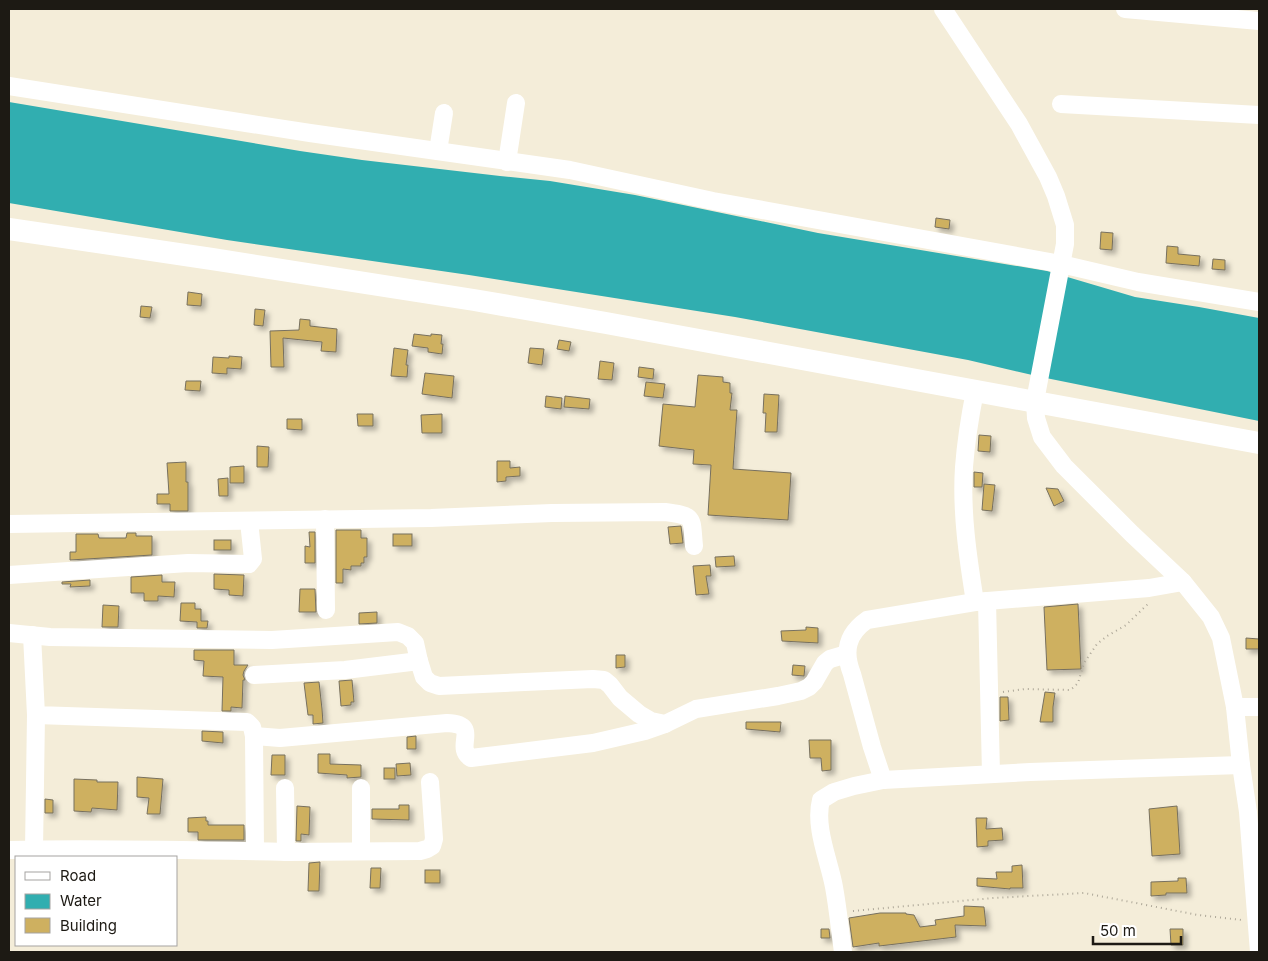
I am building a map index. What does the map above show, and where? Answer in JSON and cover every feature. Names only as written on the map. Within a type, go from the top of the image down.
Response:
[{"type":"main road","points":[[9,228],[474,300],[975,391],[1035,395],[1259,443]]},
{"type":"street","points":[[943,9],[1019,124],[1048,177],[1065,225],[1065,244],[1035,395],[1036,418],[1042,437],[1064,466],[1132,534],[1175,583],[1211,617],[1221,638],[1235,706],[1240,764],[1254,812],[1256,922],[1259,952]]},
{"type":"street","points":[[1125,9],[1259,21]]},
{"type":"street","points":[[9,86],[310,133],[570,170],[713,201],[1138,282],[1259,302]]},
{"type":"street","points":[[507,162],[516,103]]},
{"type":"street","points":[[1062,104],[1259,116]]},
{"type":"street","points":[[438,151],[444,113]]},
{"type":"street","points":[[975,391],[968,427],[964,468],[964,510],[970,570],[981,602],[989,694],[991,774]]},
{"type":"street","points":[[9,524],[431,518],[552,513],[665,512],[688,516],[691,520],[694,546]]},
{"type":"street","points":[[325,519],[326,610]]},
{"type":"street","points":[[9,575],[188,563],[249,564],[253,559],[249,521]]},
{"type":"street","points":[[883,780],[848,664],[847,654],[849,642],[860,625],[867,620],[981,602],[1122,591],[1175,583]]},
{"type":"street","points":[[9,633],[70,637],[272,640],[398,632],[408,636],[415,643],[424,677],[430,683],[439,686],[604,680],[620,698],[639,714],[651,721],[665,724]]},
{"type":"street","points":[[32,635],[36,715],[34,850]]},
{"type":"street","points":[[254,736],[280,738],[456,723],[465,728],[466,752],[472,758],[593,743],[645,731],[696,709],[801,691],[808,688],[814,682],[825,663],[830,659],[847,654]]},
{"type":"street","points":[[254,675],[345,670],[419,661]]},
{"type":"street","points":[[1235,706],[1259,707]]},
{"type":"street","points":[[36,715],[247,722],[252,727],[254,736],[255,850]]},
{"type":"street","points":[[843,952],[834,887],[821,834],[819,809],[821,800],[834,792],[883,780],[1240,764]]},
{"type":"street","points":[[9,850],[420,851],[432,846],[434,839],[430,782]]},
{"type":"street","points":[[286,788],[286,852]]},
{"type":"street","points":[[361,788],[361,851]]},
{"type":"path","points":[[989,694],[1025,689],[1070,690],[1074,688],[1078,684],[1084,663],[1097,644],[1126,625],[1175,583]]},
{"type":"path","points":[[838,912],[993,898],[1084,893],[1198,915],[1256,922]]},
{"type":"water","points":[[9,102],[300,151],[362,160],[550,181],[635,195],[818,233],[1047,271],[1135,297],[1259,318],[1259,421],[1041,377],[968,360],[735,317],[469,275],[227,240],[9,203]]},
{"type":"building","points":[[936,218],[950,220],[949,229],[935,227]]},
{"type":"building","points":[[1101,232],[1113,233],[1112,250],[1100,249]]},
{"type":"building","points":[[1167,246],[1178,247],[1178,254],[1200,256],[1199,266],[1166,263]]},
{"type":"building","points":[[1213,259],[1225,260],[1225,270],[1212,269]]},
{"type":"building","points":[[188,292],[202,294],[201,306],[187,305]]},
{"type":"building","points":[[141,306],[152,307],[150,318],[140,317]]},
{"type":"building","points":[[255,309],[265,310],[263,326],[254,325]]},
{"type":"building","points":[[300,319],[310,320],[310,326],[337,329],[336,352],[321,351],[322,342],[283,338],[284,367],[271,367],[270,331],[299,330]]},
{"type":"building","points":[[414,334],[442,335],[442,354],[428,352],[428,348],[412,346]]},
{"type":"building","points":[[559,340],[571,342],[569,351],[557,349]]},
{"type":"building","points":[[394,348],[408,350],[407,377],[391,376]]},
{"type":"building","points":[[530,348],[544,349],[542,365],[528,363]]},
{"type":"building","points":[[229,356],[242,357],[241,369],[227,368],[227,374],[212,373],[213,357],[229,358]]},
{"type":"building","points":[[600,361],[614,363],[612,380],[598,379]]},
{"type":"building","points":[[639,367],[654,369],[653,379],[638,377]]},
{"type":"building","points":[[425,373],[454,376],[452,398],[422,394]]},
{"type":"building","points":[[698,375],[723,377],[723,382],[730,383],[730,393],[732,393],[730,410],[737,410],[733,469],[791,473],[788,520],[708,515],[711,465],[693,464],[694,450],[659,446],[663,404],[695,407]]},
{"type":"building","points":[[186,381],[201,381],[200,391],[185,390]]},
{"type":"building","points":[[646,382],[665,384],[663,398],[644,396]]},
{"type":"building","points":[[764,394],[779,395],[777,432],[765,432]]},
{"type":"building","points":[[546,396],[562,398],[561,409],[545,407]]},
{"type":"building","points":[[565,396],[590,399],[589,409],[564,407]]},
{"type":"building","points":[[357,414],[373,414],[373,426],[358,426]]},
{"type":"building","points":[[442,414],[442,433],[422,433],[421,415]]},
{"type":"building","points":[[287,419],[302,419],[302,430],[287,429]]},
{"type":"building","points":[[979,435],[991,436],[990,452],[978,451]]},
{"type":"building","points":[[257,446],[269,447],[268,467],[257,467]]},
{"type":"building","points":[[497,461],[510,461],[510,468],[520,467],[520,476],[506,477],[506,481],[497,482]]},
{"type":"building","points":[[186,462],[188,511],[170,511],[170,504],[157,504],[157,494],[169,494],[167,463]]},
{"type":"building","points":[[244,466],[244,483],[230,483],[230,467]]},
{"type":"building","points":[[974,472],[983,473],[982,487],[974,487]]},
{"type":"building","points":[[228,478],[228,496],[219,496],[218,479]]},
{"type":"building","points":[[984,484],[995,485],[992,511],[982,510]]},
{"type":"building","points":[[1046,488],[1058,489],[1064,501],[1054,506]]},
{"type":"building","points":[[681,526],[683,543],[670,544],[668,527]]},
{"type":"building","points":[[336,530],[361,530],[361,538],[367,538],[367,557],[364,557],[364,563],[361,563],[361,566],[351,566],[351,570],[343,569],[343,583],[336,583]]},
{"type":"building","points":[[309,532],[315,532],[315,563],[305,563],[305,546],[310,547]]},
{"type":"building","points":[[127,533],[136,533],[136,536],[152,536],[152,555],[70,560],[70,552],[76,552],[76,534],[98,534],[99,538],[126,538]]},
{"type":"building","points":[[393,534],[412,534],[412,546],[393,546]]},
{"type":"building","points":[[214,540],[231,540],[231,550],[214,550]]},
{"type":"building","points":[[734,556],[735,566],[716,567],[715,557]]},
{"type":"building","points":[[710,565],[711,576],[706,576],[709,594],[696,595],[693,566]]},
{"type":"building","points":[[214,574],[244,575],[243,596],[229,595],[229,590],[214,589]]},
{"type":"building","points":[[162,575],[162,582],[175,582],[174,597],[158,596],[158,601],[144,601],[144,593],[131,593],[131,577]]},
{"type":"building","points":[[90,580],[90,586],[70,587],[71,584],[62,584],[62,582]]},
{"type":"building","points":[[300,589],[315,589],[316,612],[299,612]]},
{"type":"building","points":[[181,603],[195,603],[195,609],[201,609],[201,621],[208,621],[207,628],[197,628],[197,622],[180,621]]},
{"type":"building","points":[[1078,604],[1081,669],[1047,670],[1044,607]]},
{"type":"building","points":[[103,605],[119,606],[118,627],[102,627]]},
{"type":"building","points":[[377,612],[377,623],[359,624],[359,613]]},
{"type":"building","points":[[806,627],[818,628],[818,643],[782,641],[781,631],[806,630]]},
{"type":"building","points":[[1246,638],[1259,639],[1259,649],[1246,649]]},
{"type":"building","points":[[194,650],[234,650],[234,665],[248,665],[243,675],[245,680],[243,680],[242,708],[231,707],[231,711],[222,711],[223,677],[203,676],[204,661],[194,660]]},
{"type":"building","points":[[616,655],[625,655],[625,667],[616,668]]},
{"type":"building","points":[[793,665],[805,666],[804,676],[792,675]]},
{"type":"building","points":[[352,680],[354,702],[351,702],[351,705],[341,706],[339,681]]},
{"type":"building","points":[[319,682],[323,723],[313,724],[313,715],[308,715],[304,683]]},
{"type":"building","points":[[1045,692],[1055,693],[1053,722],[1040,722]]},
{"type":"building","points":[[1000,697],[1008,697],[1009,720],[1000,721]]},
{"type":"building","points":[[746,722],[781,722],[780,732],[746,729]]},
{"type":"building","points":[[202,731],[223,732],[223,743],[202,741]]},
{"type":"building","points":[[416,736],[416,749],[407,749],[407,737]]},
{"type":"building","points":[[809,740],[831,740],[831,770],[822,771],[821,758],[810,758]]},
{"type":"building","points":[[318,754],[330,754],[330,764],[361,765],[361,777],[347,778],[347,775],[318,773]]},
{"type":"building","points":[[272,755],[285,755],[285,775],[271,775]]},
{"type":"building","points":[[410,763],[411,775],[397,776],[396,764]]},
{"type":"building","points":[[384,768],[395,768],[395,779],[384,779]]},
{"type":"building","points":[[137,777],[163,779],[160,814],[147,814],[149,798],[137,797]]},
{"type":"building","points":[[74,779],[118,782],[117,810],[92,808],[91,812],[74,811]]},
{"type":"building","points":[[45,799],[53,800],[53,813],[45,813]]},
{"type":"building","points":[[399,805],[409,805],[409,820],[372,819],[372,809],[399,809]]},
{"type":"building","points":[[297,806],[310,807],[309,835],[301,834],[301,841],[296,841]]},
{"type":"building","points":[[1177,806],[1180,854],[1152,856],[1149,809]]},
{"type":"building","points":[[206,817],[208,825],[244,825],[244,840],[198,840],[198,832],[188,832],[188,818]]},
{"type":"building","points":[[976,818],[987,818],[986,829],[1002,828],[1003,840],[988,841],[988,846],[977,847]]},
{"type":"building","points":[[320,862],[319,891],[308,891],[309,863]]},
{"type":"building","points":[[1022,865],[1023,888],[1010,889],[977,886],[977,878],[997,879],[996,872],[1012,872],[1012,866]]},
{"type":"building","points":[[371,868],[381,868],[380,888],[370,888]]},
{"type":"building","points":[[425,870],[440,870],[440,883],[425,883]]},
{"type":"building","points":[[1178,878],[1186,878],[1187,893],[1166,893],[1166,895],[1151,896],[1151,882],[1178,881]]},
{"type":"building","points":[[964,906],[984,907],[986,926],[955,925],[956,937],[879,946],[879,943],[853,947],[849,918],[880,913],[906,913],[914,915],[920,927],[936,925],[935,920],[964,916]]},
{"type":"building","points":[[821,929],[829,929],[830,938],[821,938]]},
{"type":"building","points":[[1170,929],[1183,929],[1183,945],[1171,945]]}]
